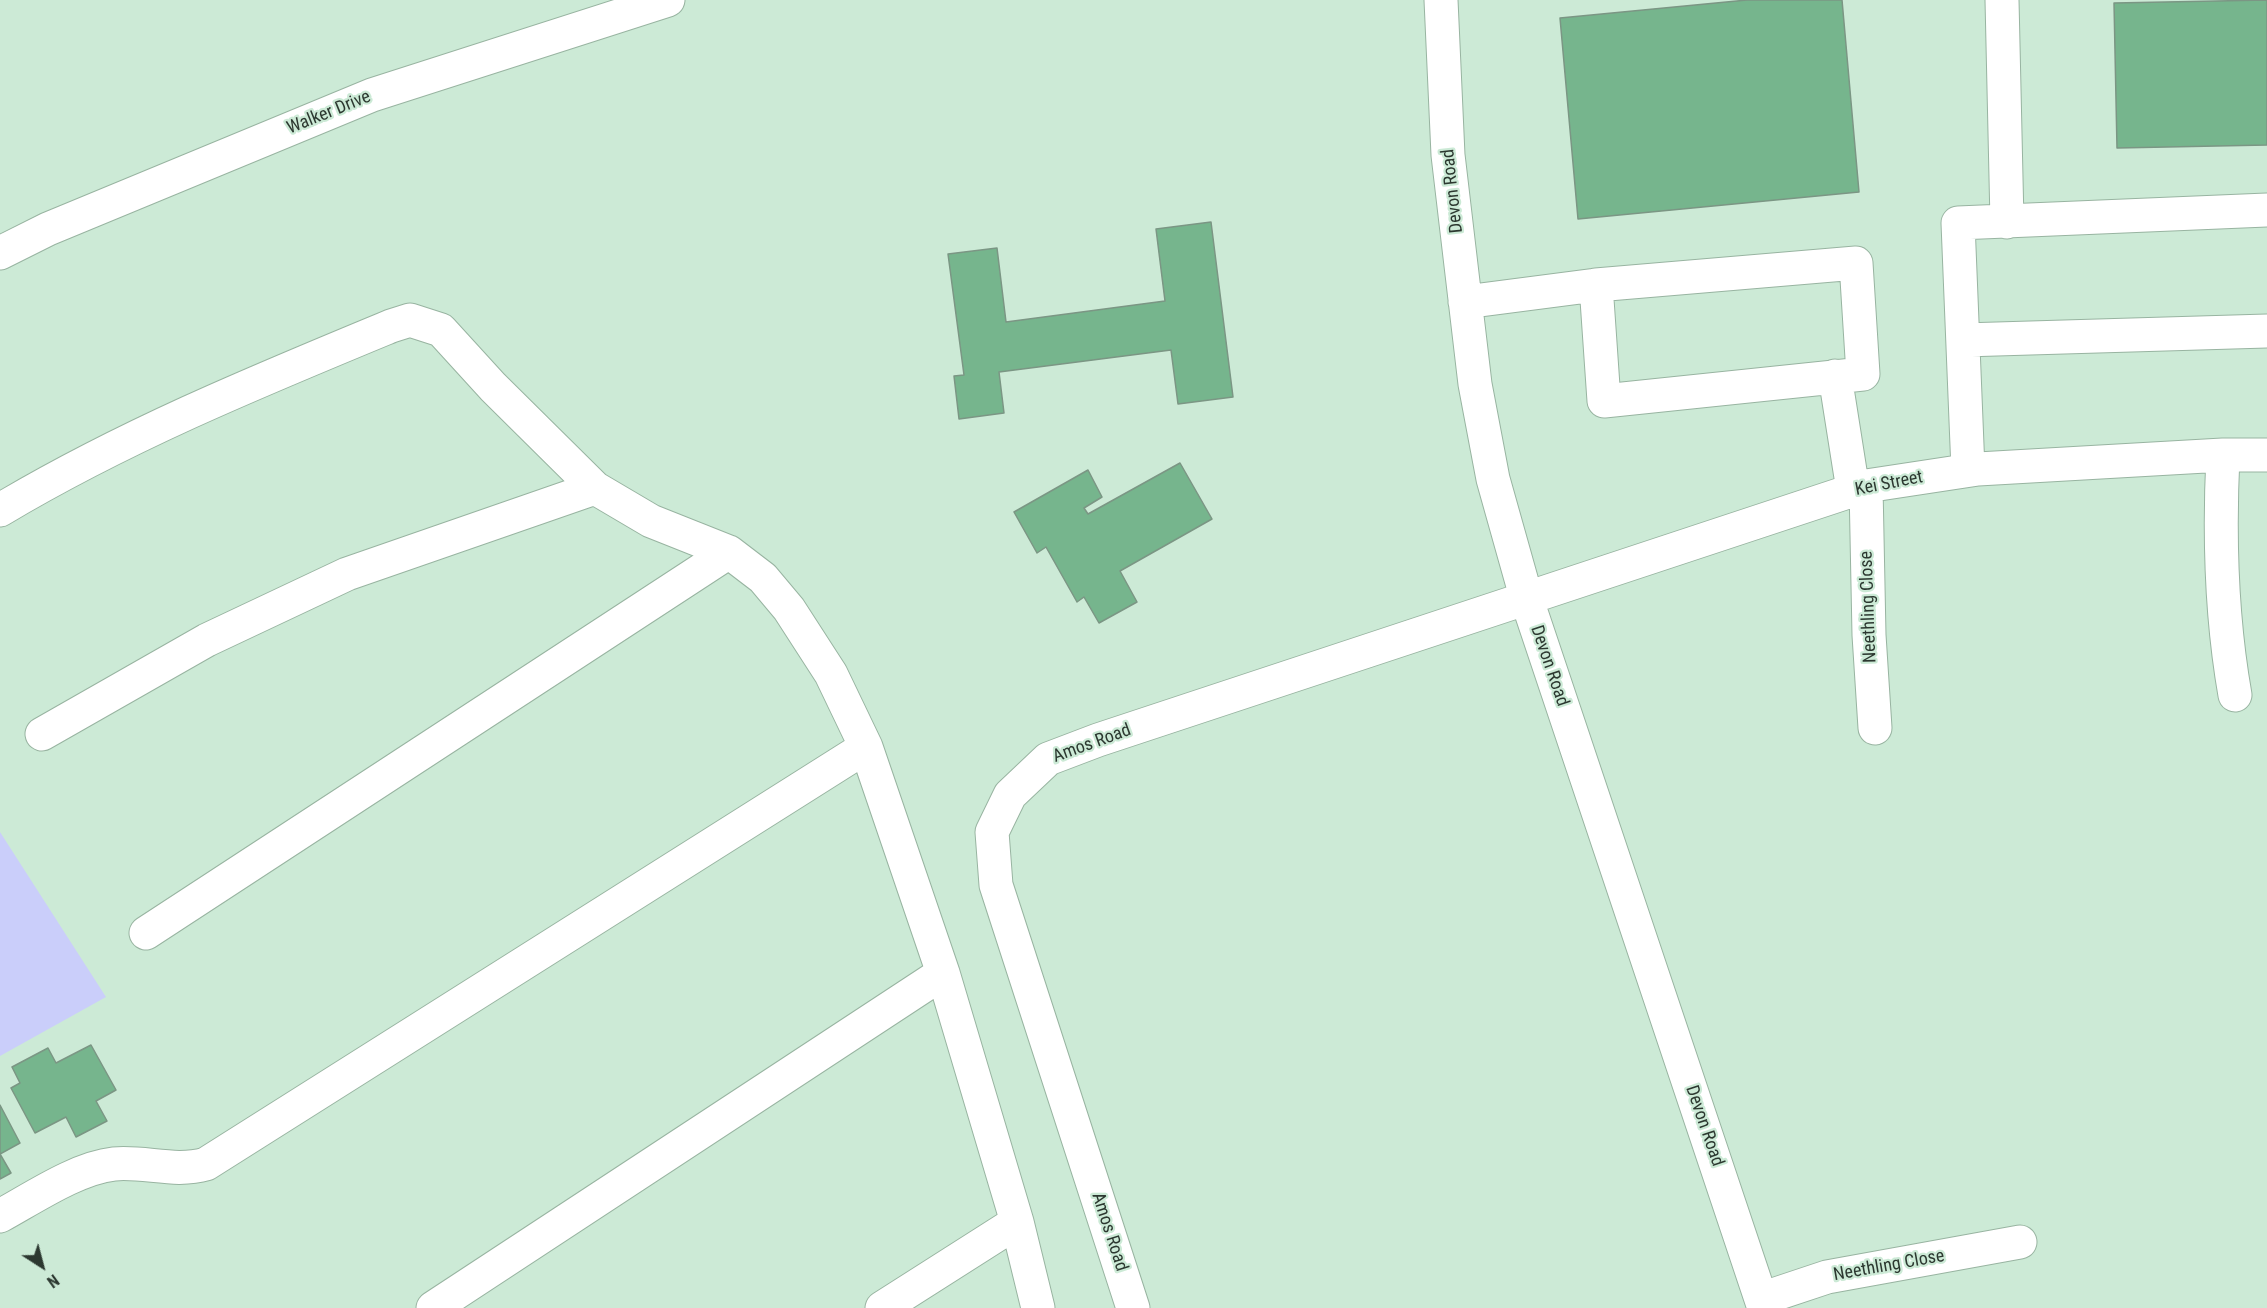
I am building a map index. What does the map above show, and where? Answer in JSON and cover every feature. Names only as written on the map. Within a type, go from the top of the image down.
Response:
[{"type":"street","name":"Walker Drive","points":[[0,253],[48,229],[372,95],[669,0]]},
{"type":"street","name":"Devon Road","points":[[1441,0],[1448,155],[1475,384],[1493,479],[1527,600],[1763,1304]]},
{"type":"street","points":[[2002,0],[2007,222]]},
{"type":"street","points":[[1968,470],[1958,224],[2267,210]]},
{"type":"street","points":[[1466,302],[1596,285],[1856,263],[1863,374],[1604,401],[1596,285]]},
{"type":"street","points":[[0,510],[33,490],[224,395],[410,320],[441,330],[595,488],[651,521],[729,552],[763,578],[789,609],[831,674],[866,747],[943,973],[1017,1222],[1038,1308]]},
{"type":"street","points":[[1963,340],[2267,331]]},
{"type":"street","name":"Neethling Close","points":[[1835,376],[1859,488],[1875,728]]},
{"type":"street","points":[[2223,455],[2219,535],[2228,654],[2235,695]]},
{"type":"street","name":"Kei Street","points":[[1527,600],[1859,488],[1968,470],[2223,455],[2267,455]]},
{"type":"street","points":[[42,734],[207,640],[347,574],[492,521],[595,488]]},
{"type":"street","points":[[146,933],[729,552]]},
{"type":"street","name":"Amos Road","points":[[1133,1308],[996,885],[992,832],[1010,795],[1048,759],[1098,740],[1527,600]]},
{"type":"street","points":[[0,1216],[94,1167],[137,1164],[172,1168],[206,1164],[866,747]]},
{"type":"street","points":[[433,1308],[943,973]]},
{"type":"street","points":[[882,1308],[1017,1222]]},
{"type":"street","name":"Neethling Close","points":[[1763,1304],[1827,1277],[2020,1242]]},
{"type":"shaded area","points":[[0,832],[106,997],[0,1056]]},
{"type":"building","points":[[1747,0],[1842,0],[1859,192],[1578,219],[1560,18]]},
{"type":"building","points":[[2267,0],[2267,145],[2117,148],[2114,3]]},
{"type":"building","points":[[1211,222],[1233,397],[1178,404],[1171,350],[999,372],[1004,413],[959,419],[954,376],[964,375],[948,254],[997,248],[1006,322],[1165,301],[1156,229]]},
{"type":"building","points":[[1180,463],[1212,519],[1120,571],[1137,602],[1099,623],[1084,597],[1077,602],[1046,547],[1037,553],[1014,512],[1088,470],[1102,497],[1084,508],[1088,514]]},
{"type":"building","points":[[91,1045],[116,1090],[96,1101],[107,1121],[76,1137],[66,1117],[35,1133],[11,1088],[20,1083],[12,1067],[48,1048],[56,1063]]},
{"type":"building","points":[[0,1105],[20,1143],[0,1154]]},
{"type":"building","points":[[0,1154],[11,1173],[0,1179]]}]
